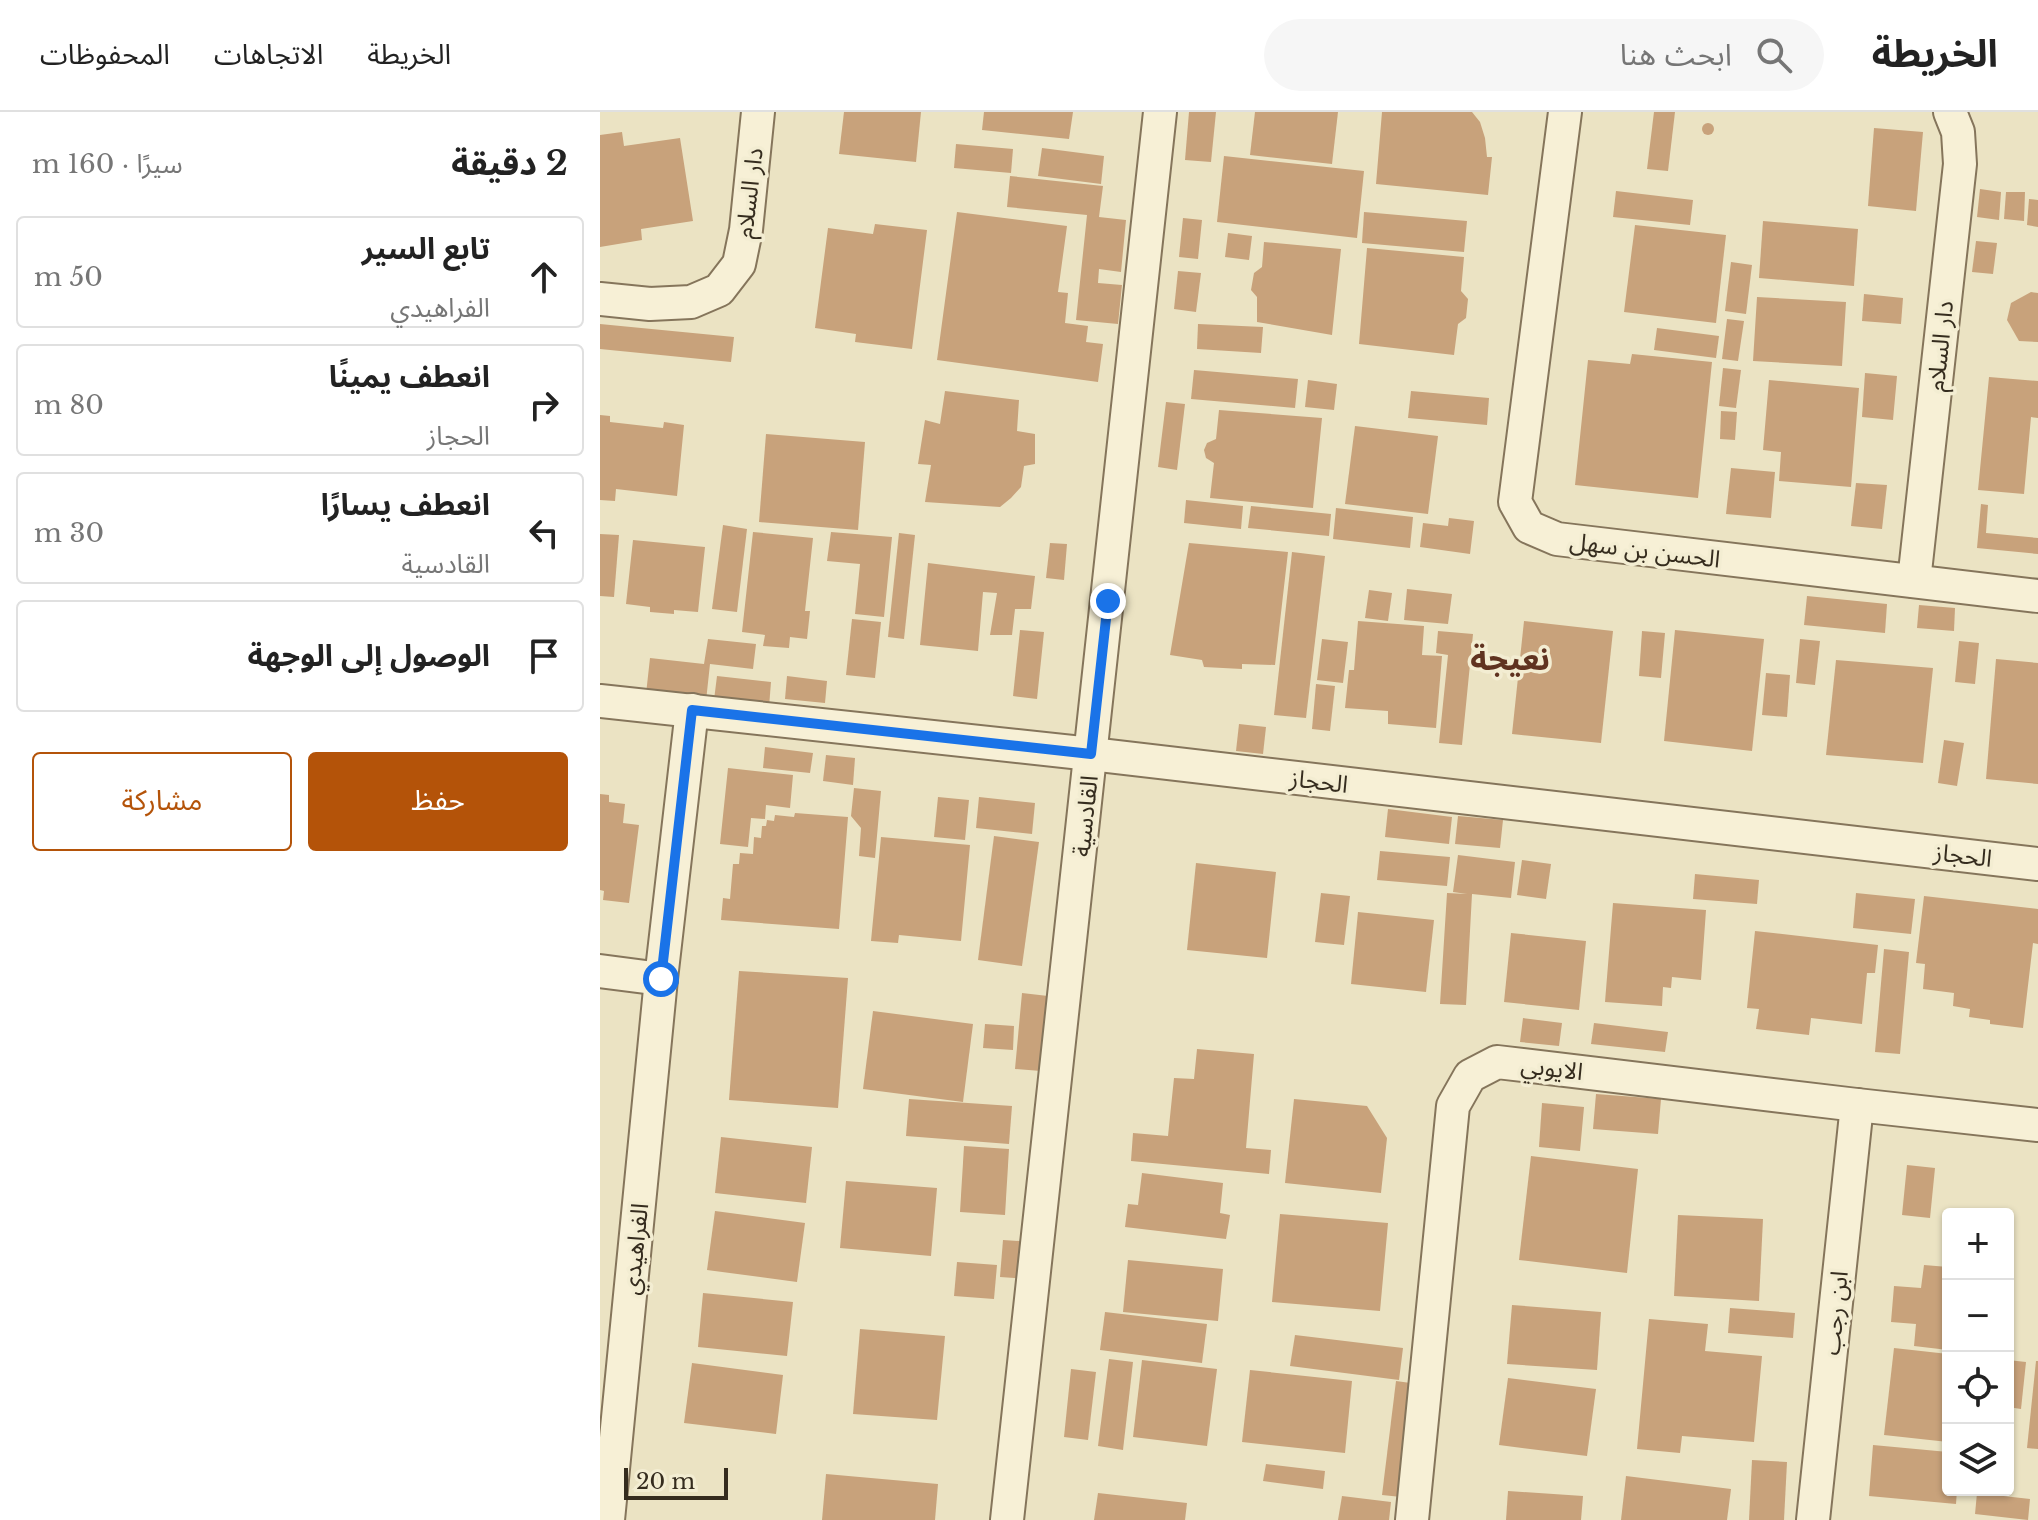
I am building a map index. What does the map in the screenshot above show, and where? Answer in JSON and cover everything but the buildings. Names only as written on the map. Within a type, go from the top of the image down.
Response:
[{"type":"street","name":"دار السلام","points":[[600,299],[650,304],[691,302],[719,290],[739,264],[746,230],[758,112]]},
{"type":"street","name":"القادسية","points":[[1007,1520],[1160,112]]},
{"type":"street","name":"الحسن بن سهل","points":[[1565,112],[1515,502],[1529,527],[1557,539],[2038,596]]},
{"type":"street","name":"دار السلام","points":[[1914,581],[1960,164],[1958,132],[1950,112]]},
{"type":"street","name":"الحجاز","points":[[600,701],[1091,754],[2038,864]]},
{"type":"street","name":"الفراهيدي","points":[[608,1520],[661,979],[692,710]]},
{"type":"street","points":[[600,971],[661,979]]},
{"type":"street","name":"الايوبي","points":[[1412,1520],[1453,1106],[1470,1076],[1497,1062],[2038,1125]]},
{"type":"street","name":"ابن رجب","points":[[1813,1520],[1857,1105]]},
{"type":"district","name":"نعيجة","points":[[1510,659]]},
{"type":"route","points":[[661,979],[692,710],[1091,754],[1108,601]]}]
